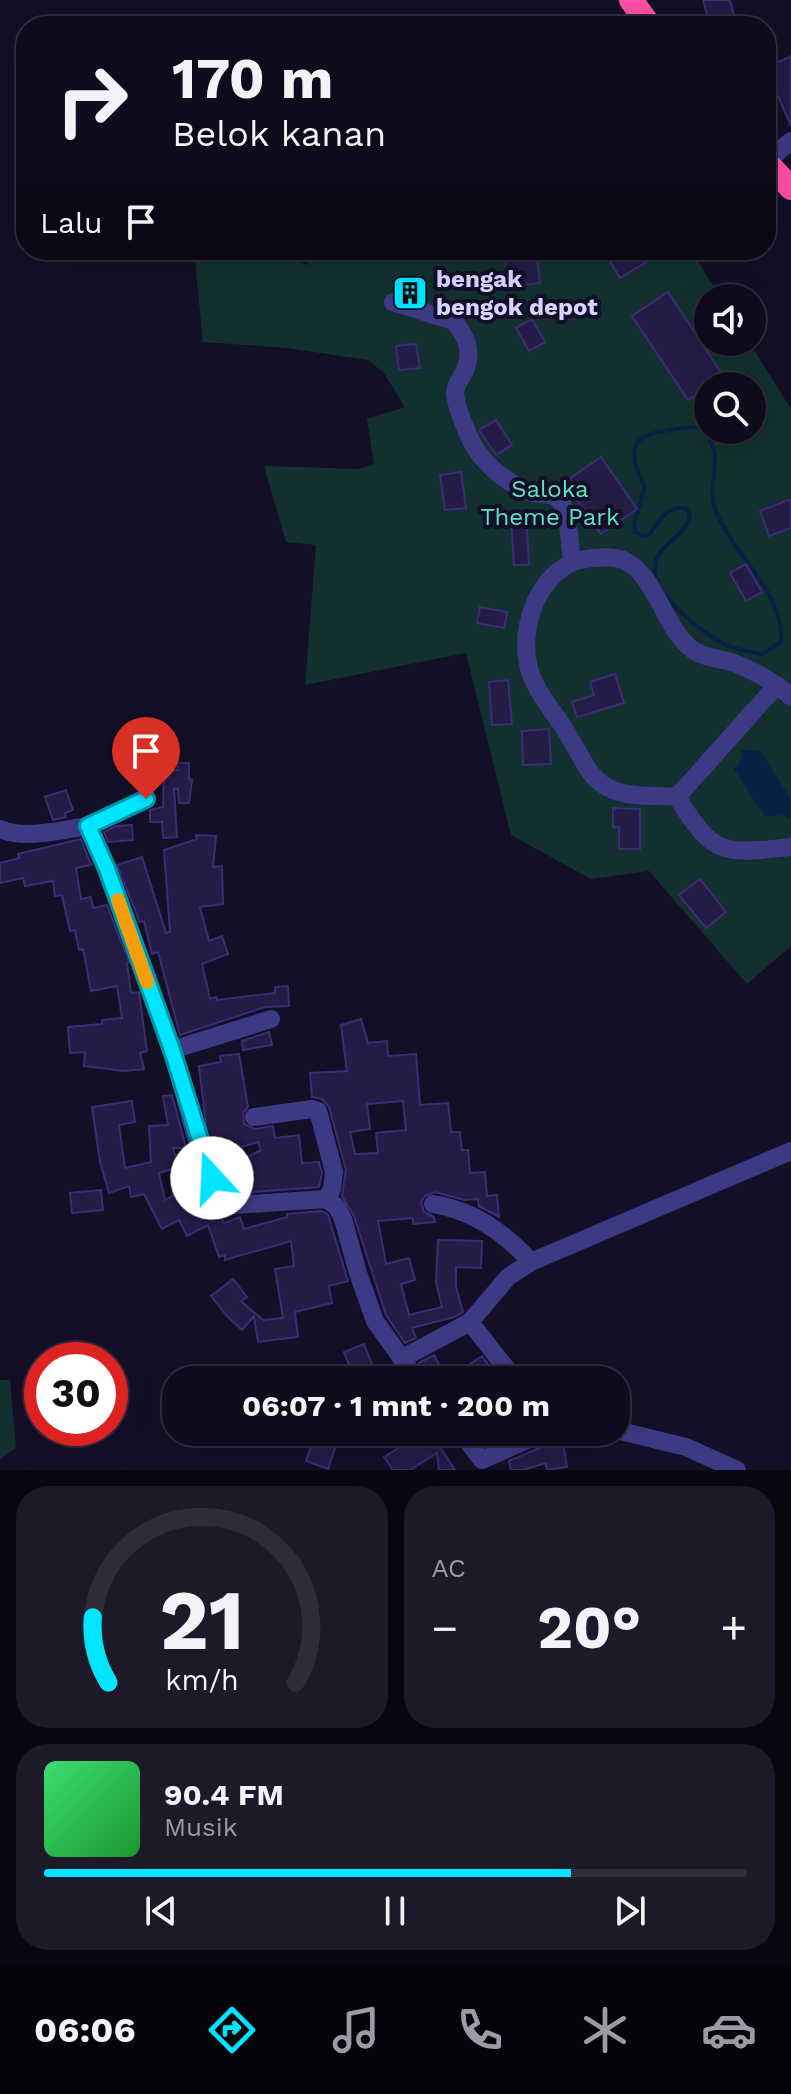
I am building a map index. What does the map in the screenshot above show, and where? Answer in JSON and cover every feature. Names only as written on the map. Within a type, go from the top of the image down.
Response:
[{"type":"highway","points":[[776,172],[791,188]]},
{"type":"street","points":[[393,302],[453,321],[458,326],[469,349],[468,364],[457,384],[455,395],[476,451],[489,467],[529,493],[550,494],[561,502],[572,562]]},
{"type":"street","points":[[618,558],[631,564],[645,579],[664,613],[694,650],[711,659],[732,662],[784,691],[677,797],[612,790],[590,774],[532,679],[527,661],[527,624],[545,585],[572,562],[618,558]]},
{"type":"street","points":[[677,797],[698,831],[713,844],[727,850],[791,847]]},
{"type":"street","points":[[0,829],[11,834],[43,833],[88,826],[146,799]]},
{"type":"street","points":[[88,826],[107,869],[172,1050],[206,1166],[218,1192],[227,1202],[245,1206],[326,1199],[337,1207],[375,1321],[406,1366]]},
{"type":"street","points":[[172,1050],[271,1019]]},
{"type":"street","points":[[254,1117],[312,1109],[318,1111],[334,1172],[332,1189],[326,1199]]},
{"type":"street","points":[[401,1359],[470,1322],[508,1277],[531,1262],[791,1151]]},
{"type":"street","points":[[433,1204],[467,1211],[514,1243],[531,1262]]},
{"type":"street","points":[[470,1322],[504,1366]]},
{"type":"street","points":[[630,1433],[686,1447],[737,1470]]},
{"type":"street","points":[[470,1446],[484,1465],[519,1446]]},
{"type":"green space","name":"Saloka Theme Park","points":[[195,260],[290,260],[308,265],[307,260],[697,260],[712,284],[694,284],[694,356],[758,356],[791,409],[791,946],[747,984],[649,871],[591,879],[511,835],[466,653],[305,685],[316,545],[286,542],[264,466],[359,469],[374,464],[367,419],[405,407],[384,373],[368,360],[287,348],[203,342]]},
{"type":"green space","points":[[0,1380],[10,1380],[16,1448],[0,1459]]},
{"type":"water","points":[[742,750],[761,751],[790,798],[790,818],[782,815],[765,817],[734,769],[740,762]]},
{"type":"building","points":[[703,0],[730,0],[734,16],[707,16]]},
{"type":"building","points":[[791,56],[791,126],[776,91],[776,63]]},
{"type":"building","points":[[506,260],[537,260],[540,283],[509,287]]},
{"type":"building","points":[[609,260],[650,260],[620,278]]},
{"type":"building","points":[[668,292],[694,331],[694,356],[710,356],[721,372],[694,372],[694,396],[688,400],[632,316]]},
{"type":"building","points":[[532,319],[545,342],[529,351],[516,328]]},
{"type":"building","points":[[416,344],[420,368],[399,370],[396,346]]},
{"type":"building","points":[[496,420],[512,445],[496,455],[479,430]]},
{"type":"building","points":[[601,457],[637,509],[601,534],[565,482]]},
{"type":"building","points":[[461,472],[466,508],[445,510],[440,475]]},
{"type":"building","points":[[791,499],[791,528],[769,536],[760,511]]},
{"type":"building","points":[[526,515],[529,565],[514,565],[511,516]]},
{"type":"building","points":[[746,564],[762,592],[746,601],[730,573]]},
{"type":"building","points":[[480,607],[507,612],[504,628],[477,623]]},
{"type":"building","points":[[615,674],[624,703],[577,717],[572,702],[594,695],[590,682]]},
{"type":"building","points":[[508,680],[512,724],[492,725],[489,682]]},
{"type":"building","points":[[549,729],[551,764],[523,765],[522,731]]},
{"type":"building","points":[[177,763],[189,763],[189,779],[192,780],[189,803],[179,803],[178,789],[174,789],[177,837],[163,838],[162,822],[150,822],[150,810],[163,807],[164,770],[178,770]]},
{"type":"building","points":[[66,790],[73,810],[65,813],[66,817],[53,820],[45,797]]},
{"type":"building","points":[[613,808],[640,809],[640,849],[619,849],[619,827],[613,827]]},
{"type":"building","points":[[132,825],[133,840],[108,842],[104,832],[116,826]]},
{"type":"building","points":[[196,835],[216,836],[213,867],[222,866],[223,904],[200,907],[209,941],[222,936],[228,954],[202,964],[210,999],[275,993],[275,987],[288,986],[289,1006],[265,1007],[180,1035],[158,952],[152,954],[144,921],[140,922],[117,865],[142,857],[166,933],[170,932],[164,850],[197,839]]},
{"type":"building","points":[[81,839],[91,865],[76,868],[81,899],[91,897],[93,908],[107,905],[129,962],[131,993],[139,992],[147,1051],[140,1053],[144,1069],[124,1071],[84,1066],[85,1052],[70,1053],[68,1027],[102,1024],[102,1020],[122,1018],[117,986],[91,991],[83,949],[79,950],[75,930],[70,931],[62,895],[55,896],[53,881],[25,886],[23,878],[0,883],[0,863],[19,858],[18,854]]},
{"type":"building","points":[[700,879],[726,912],[706,928],[679,895]]},
{"type":"building","points":[[361,1019],[368,1043],[387,1041],[388,1056],[416,1054],[420,1105],[448,1103],[451,1132],[460,1132],[462,1150],[468,1150],[470,1173],[485,1172],[487,1196],[497,1195],[499,1217],[479,1206],[478,1199],[464,1200],[435,1192],[425,1196],[421,1202],[424,1212],[434,1217],[435,1222],[413,1224],[413,1218],[378,1221],[386,1264],[409,1258],[415,1280],[401,1284],[409,1315],[442,1307],[436,1282],[438,1240],[482,1241],[481,1268],[456,1267],[456,1287],[463,1312],[412,1328],[416,1338],[405,1343],[386,1315],[354,1216],[342,1196],[346,1170],[329,1107],[322,1099],[312,1097],[310,1073],[347,1071],[341,1025]],"holes":[[[403,1101],[406,1130],[376,1133],[378,1153],[355,1154],[350,1132],[370,1129],[367,1104]]]},
{"type":"building","points":[[269,1032],[272,1045],[243,1050],[242,1041]]},
{"type":"building","points":[[239,1054],[248,1107],[243,1113],[244,1124],[255,1129],[273,1126],[275,1138],[299,1135],[302,1163],[319,1162],[322,1173],[319,1187],[239,1193],[238,1185],[229,1186],[221,1171],[261,1150],[258,1142],[215,1155],[207,1133],[199,1066],[221,1062],[220,1056]]},
{"type":"building","points":[[172,1095],[186,1148],[173,1148],[179,1167],[159,1173],[165,1200],[199,1182],[224,1223],[240,1217],[244,1229],[287,1217],[287,1214],[322,1211],[328,1215],[348,1281],[329,1286],[332,1303],[295,1312],[298,1337],[258,1342],[254,1316],[242,1330],[211,1296],[233,1279],[247,1297],[241,1301],[263,1320],[283,1318],[275,1269],[294,1266],[291,1241],[225,1260],[225,1255],[219,1257],[208,1225],[187,1236],[179,1220],[162,1229],[144,1194],[131,1197],[129,1186],[109,1193],[100,1162],[92,1107],[132,1101],[135,1122],[119,1125],[125,1168],[151,1162],[149,1126],[168,1125],[163,1096]]},
{"type":"building","points":[[101,1190],[103,1210],[72,1213],[70,1193]]},
{"type":"building","points":[[364,1344],[373,1366],[350,1366],[344,1352]]},
{"type":"building","points":[[434,1355],[440,1366],[421,1366],[419,1363]]},
{"type":"building","points":[[482,1356],[490,1366],[467,1366]]},
{"type":"building","points":[[311,1446],[335,1448],[328,1469],[306,1461]]},
{"type":"building","points":[[402,1446],[439,1446],[455,1470],[439,1470],[437,1453],[410,1470],[393,1470],[384,1457]]},
{"type":"building","points":[[544,1446],[563,1446],[567,1467],[547,1470],[546,1463],[511,1470],[509,1461]]},
{"type":"waterway","points":[[694,427],[703,427],[714,450],[713,498],[721,523],[765,588],[780,622],[781,642],[762,654],[735,648],[716,639],[680,612],[661,588],[655,564],[662,551],[688,522],[690,514],[686,508],[669,511],[650,534],[643,536],[635,532],[634,523],[645,487],[637,469],[634,455],[636,445],[652,434],[694,427]]},
{"type":"slow traffic","points":[[118,900],[147,982]]},
{"type":"place","name":"bengak bengok depot","points":[[410,293]]},
{"type":"route","points":[[146,799],[88,826],[107,869],[172,1050],[212,1178]]}]
